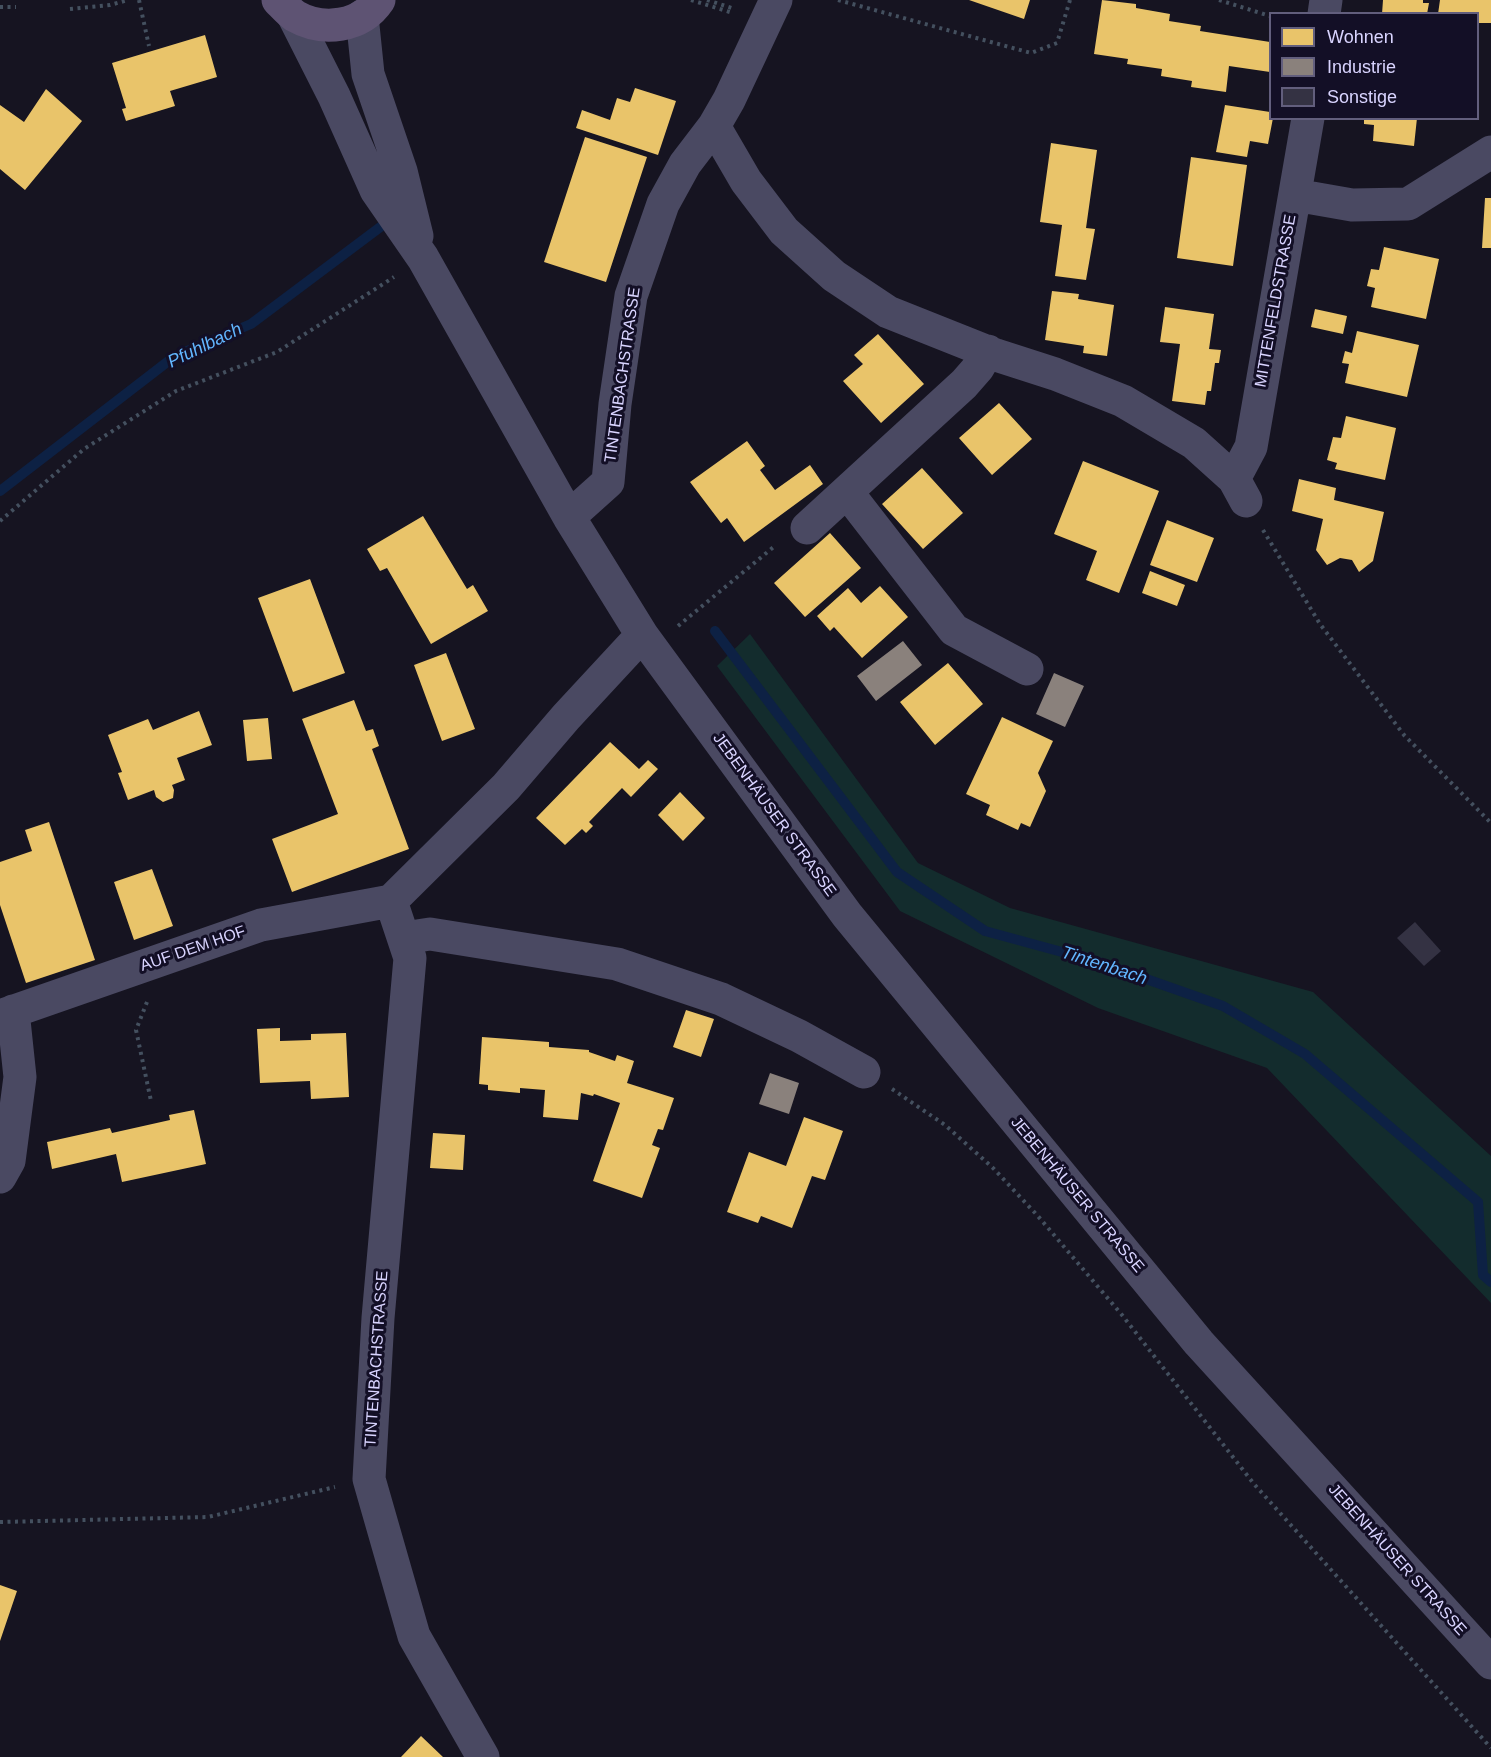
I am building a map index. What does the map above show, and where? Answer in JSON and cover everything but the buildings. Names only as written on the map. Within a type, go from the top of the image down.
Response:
[{"type":"main road","points":[[286,7],[309,23],[328,26],[346,23],[371,8]]},
{"type":"street","points":[[286,7],[334,96],[376,190],[423,258],[569,517],[647,641],[566,717],[506,787],[391,901]]},
{"type":"street","points":[[371,8],[368,74],[401,171],[423,258]]},
{"type":"street","name":"TINTENBACHSTRASSE","points":[[569,517],[608,482],[615,404],[631,296],[663,204],[685,164],[714,126],[729,100],[770,11]]},
{"type":"street","name":"MITTENFELDSTRASSE","points":[[1240,490],[1251,447],[1308,120]]},
{"type":"street","points":[[714,126],[746,181],[784,231],[834,276],[888,312],[1123,401],[1194,443],[1240,490]]},
{"type":"street","points":[[1295,195],[1352,205],[1408,204],[1491,152]]},
{"type":"street","points":[[807,528],[964,384],[978,368],[987,351]]},
{"type":"street","points":[[847,492],[954,630],[1027,669]]},
{"type":"street","name":"JEBENHÄUSER STRASSE","points":[[647,641],[847,915],[1199,1343],[1491,1663]]},
{"type":"street","name":"TINTENBACHSTRASSE","points":[[391,901],[410,958],[378,1318],[369,1479],[414,1636],[483,1757]]},
{"type":"street","name":"AUF DEM HOF","points":[[7,1013],[261,925],[391,901]]},
{"type":"street","points":[[404,938],[430,934],[617,964],[721,999],[799,1036],[864,1072]]},
{"type":"street","points":[[0,1178],[9,1161],[20,1077],[7,1013]]},
{"type":"path","points":[[70,9],[110,5],[128,0]]},
{"type":"path","points":[[139,0],[149,46]]},
{"type":"path","points":[[691,0],[770,11]]},
{"type":"path","points":[[838,0],[1031,53],[1057,43],[1070,0]]},
{"type":"path","points":[[1219,0],[1269,16]]},
{"type":"path","points":[[0,7],[16,7]]},
{"type":"path","points":[[0,521],[84,450],[176,391],[277,352],[423,258]]},
{"type":"path","points":[[1240,490],[1320,624],[1404,735],[1491,823]]},
{"type":"path","points":[[647,641],[797,527],[807,528]]},
{"type":"path","points":[[149,964],[152,990],[136,1030],[151,1101]]},
{"type":"path","points":[[864,1072],[945,1125],[993,1168],[1122,1315],[1254,1484],[1491,1748]]},
{"type":"path","points":[[0,1522],[208,1517],[369,1479]]},
{"type":"green space","points":[[750,634],[918,863],[1010,908],[1313,992],[1491,1156],[1491,1303],[1267,1068],[1098,1008],[900,911],[717,666]]},
{"type":"waterway","name":"Pfuhlbach","points":[[0,491],[175,356],[251,324],[383,225]]},
{"type":"waterway","name":"Tintenbach","points":[[715,631],[897,872],[985,931],[1095,961],[1223,1006],[1305,1054],[1478,1202],[1483,1275],[1491,1282]]}]
